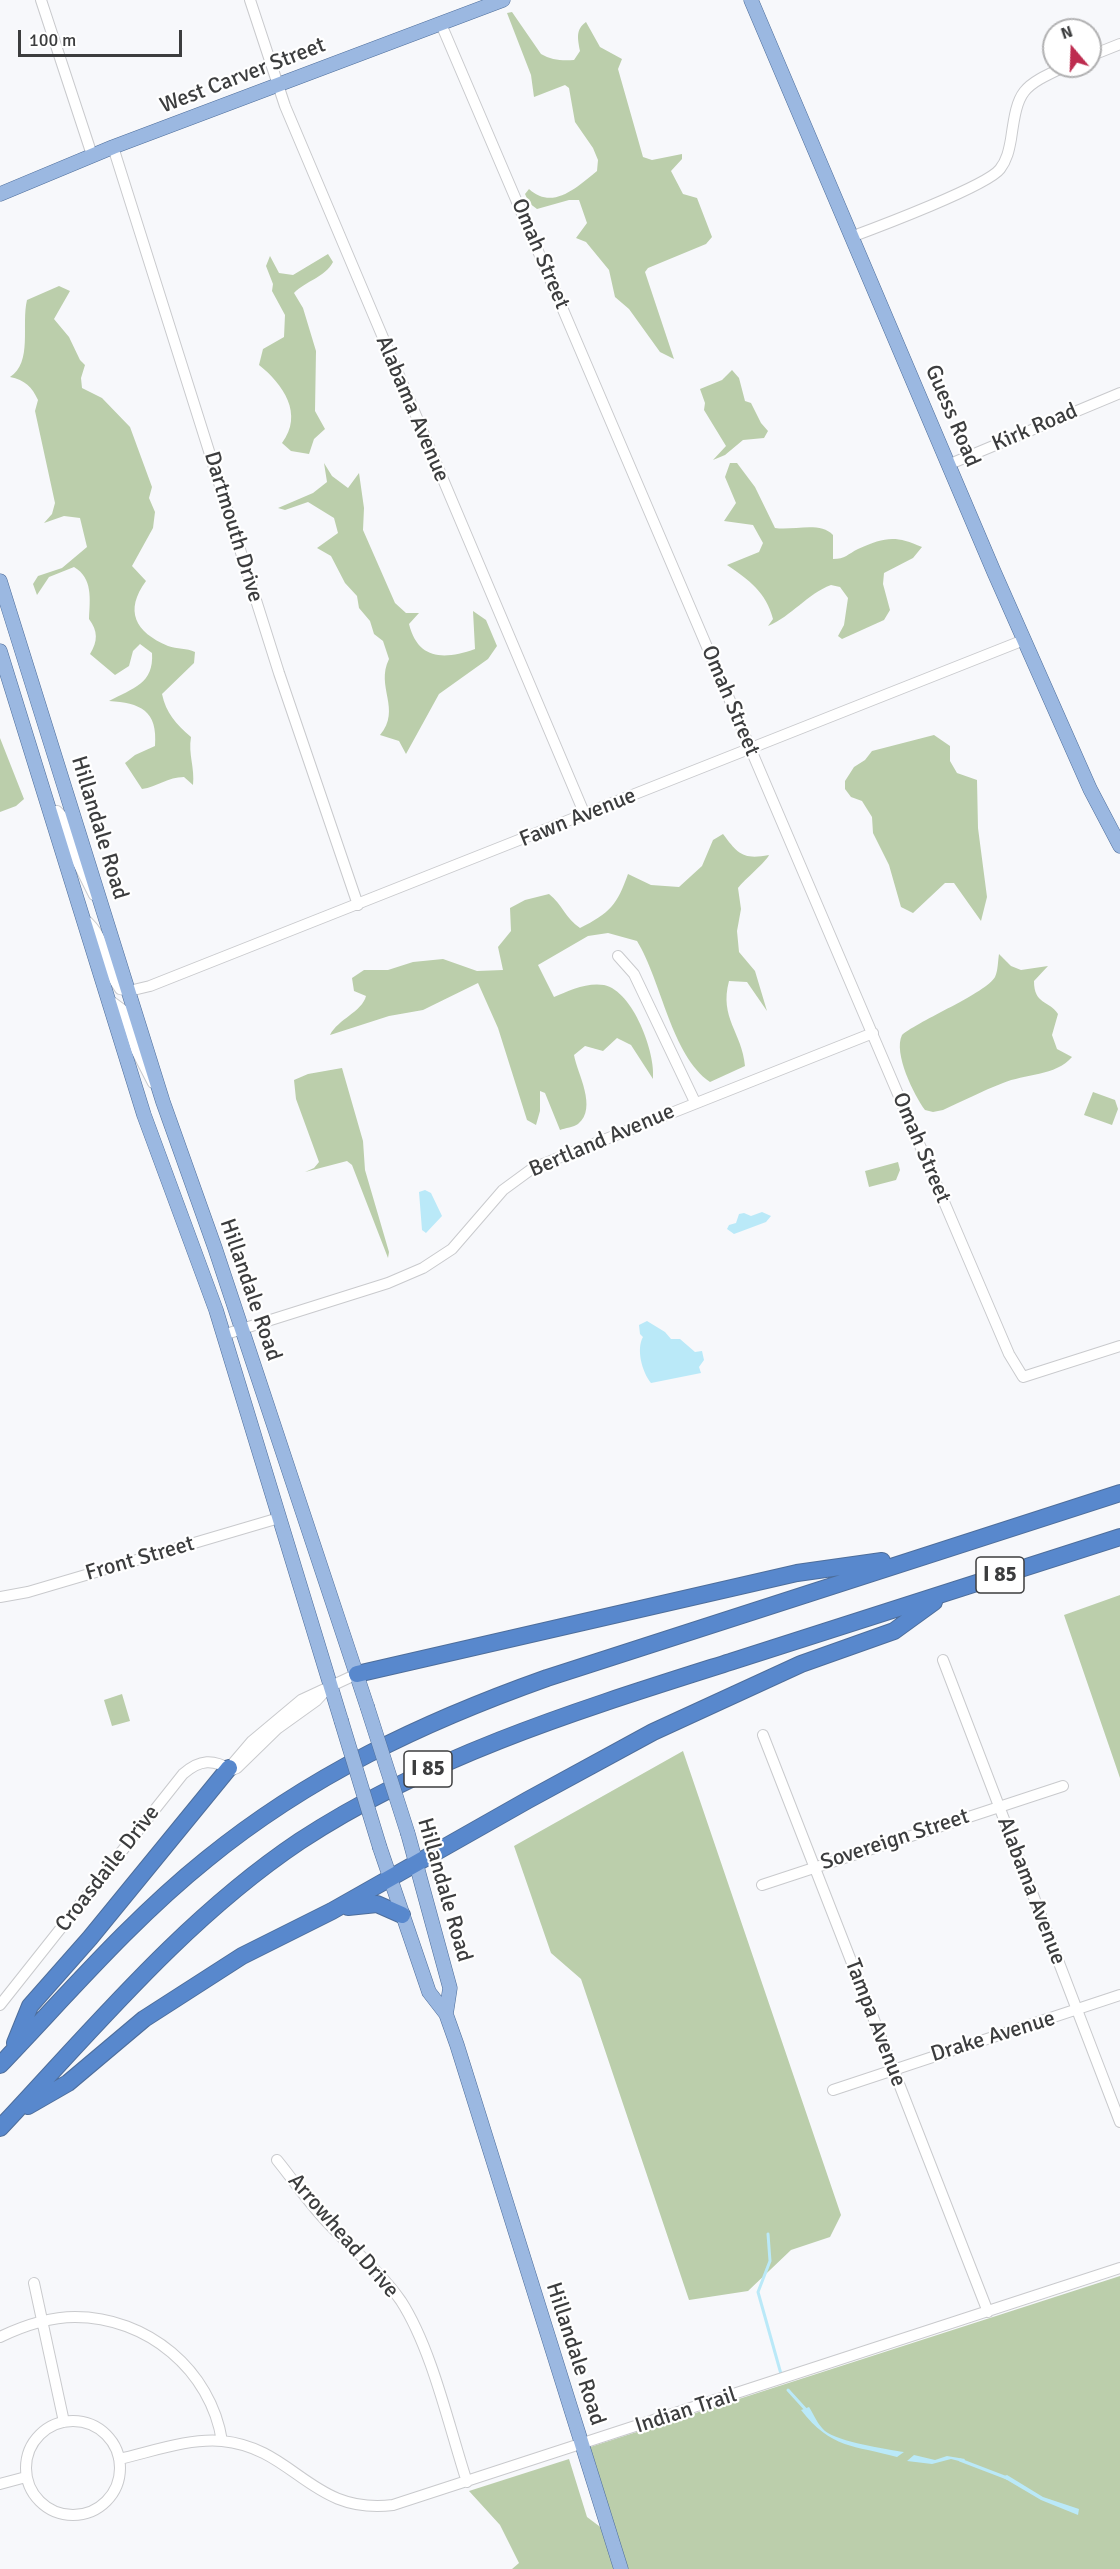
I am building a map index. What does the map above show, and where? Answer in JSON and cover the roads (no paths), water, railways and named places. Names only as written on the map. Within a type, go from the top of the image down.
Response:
[{"type":"highway","name":"I 85","points":[[5,2060],[143,1917],[206,1860],[282,1803],[368,1752],[453,1713],[547,1678],[1120,1492]]},
{"type":"highway","name":"I 85","points":[[6,2122],[147,1971],[189,1931],[271,1862],[369,1799],[411,1777],[502,1739],[687,1676],[1120,1537]]},
{"type":"highway","points":[[357,1674],[797,1573],[931,1554]]},
{"type":"highway","points":[[6,2122],[68,2083],[122,2035],[184,1991],[242,1956],[417,1865],[644,1736],[702,1707],[801,1664],[894,1631],[945,1593]]},
{"type":"highway","points":[[5,2060],[30,2006],[125,1897],[229,1768]]},
{"type":"highway","points":[[332,1911],[372,1904],[402,1915]]},
{"type":"main road","name":"West Carver Street","points":[[0,194],[92,155],[503,0]]},
{"type":"main road","name":"Guess Road","points":[[751,0],[1024,640],[1090,789],[1120,846]]},
{"type":"main road","name":"Hillandale Road","points":[[0,581],[163,1102],[242,1329],[408,1834],[450,1988],[446,2014]]},
{"type":"main road","name":"Hillandale Road","points":[[0,651],[144,1115],[187,1226],[223,1335],[390,1879],[429,1992],[446,2014],[621,2569]]},
{"type":"street","points":[[41,0],[92,155]]},
{"type":"street","name":"Alabama Avenue","points":[[250,0],[277,86],[585,815]]},
{"type":"street","name":"Omah Street","points":[[441,24],[1009,1354],[1023,1377],[1120,1346]]},
{"type":"street","points":[[1102,51],[1120,44]]},
{"type":"street","points":[[851,237],[970,188],[996,174],[1008,154],[1021,95],[1031,82],[1042,77]]},
{"type":"street","name":"Dartmouth Drive","points":[[113,147],[279,674],[358,905]]},
{"type":"street","name":"Kirk Road","points":[[950,464],[1120,393]]},
{"type":"street","name":"Fawn Avenue","points":[[129,991],[150,986],[358,905],[1024,640]]},
{"type":"street","points":[[50,812],[57,811],[63,818],[77,861],[102,908]]},
{"type":"street","points":[[83,918],[93,926],[102,940],[117,985],[120,989],[129,991]]},
{"type":"street","points":[[618,956],[634,974],[695,1102]]},
{"type":"street","points":[[108,999],[123,1010],[136,1050],[163,1102]]},
{"type":"street","name":"Bertland Avenue","points":[[223,1335],[416,1272],[452,1249],[503,1190],[526,1172],[695,1102],[873,1033]]},
{"type":"street","name":"Front Street","points":[[0,1597],[28,1592],[279,1518]]},
{"type":"street","name":"Alabama Avenue","points":[[943,1660],[1120,2122]]},
{"type":"street","points":[[229,1768],[252,1741],[307,1696],[357,1674]]},
{"type":"street","name":"Tampa Avenue","points":[[763,1735],[988,2312]]},
{"type":"street","name":"Croasdaile Drive","points":[[0,2005],[183,1774],[203,1762],[216,1762],[229,1768]]},
{"type":"street","name":"Sovereign Street","points":[[762,1885],[814,1866],[1063,1786]]},
{"type":"street","name":"Drake Avenue","points":[[833,2090],[1120,1995]]},
{"type":"street","name":"Arrowhead Drive","points":[[277,2160],[309,2203],[380,2276],[405,2309],[428,2361],[466,2482]]},
{"type":"street","name":"Indian Trail","points":[[119,2460],[179,2445],[222,2441],[267,2454],[320,2492],[349,2504],[376,2507],[393,2505],[1120,2268]]},
{"type":"street","points":[[34,2283],[64,2422]]},
{"type":"street","points":[[0,2337],[42,2321],[74,2317],[113,2322],[155,2340],[181,2359],[201,2382],[214,2407],[222,2441]]},
{"type":"street","points":[[64,2422],[85,2423],[103,2433],[116,2450],[119,2460],[118,2480],[108,2499],[81,2515],[60,2514],[41,2504],[34,2496],[26,2477],[27,2456],[31,2446],[45,2431],[64,2422]]},
{"type":"street","points":[[0,2484],[26,2477]]},
{"type":"water","points":[[425,1190],[431,1193],[442,1216],[426,1233],[422,1230],[419,1192]]},
{"type":"water","points":[[762,1212],[771,1216],[766,1222],[734,1234],[727,1229],[729,1225],[736,1223],[739,1214],[744,1213],[751,1216]]},
{"type":"water","points":[[647,1321],[665,1332],[671,1339],[680,1339],[695,1352],[702,1351],[704,1360],[699,1367],[701,1373],[651,1383],[643,1367],[640,1354],[643,1337],[640,1334],[639,1325]]},
{"type":"water","points":[[809,2407],[820,2426],[832,2435],[904,2452],[897,2457],[844,2444],[833,2439],[812,2423],[801,2410]]},
{"type":"water","points":[[914,2455],[935,2460],[947,2456],[965,2459],[963,2462],[951,2459],[932,2464],[907,2461]]},
{"type":"water","points":[[1007,2475],[1043,2497],[1079,2509],[1078,2515],[1041,2500],[1002,2477]]},
{"type":"waterway","points":[[768,2234],[770,2261],[758,2292],[781,2374]]},
{"type":"waterway","points":[[788,2390],[808,2412]]},
{"type":"waterway","points":[[960,2460],[1007,2478]]}]
